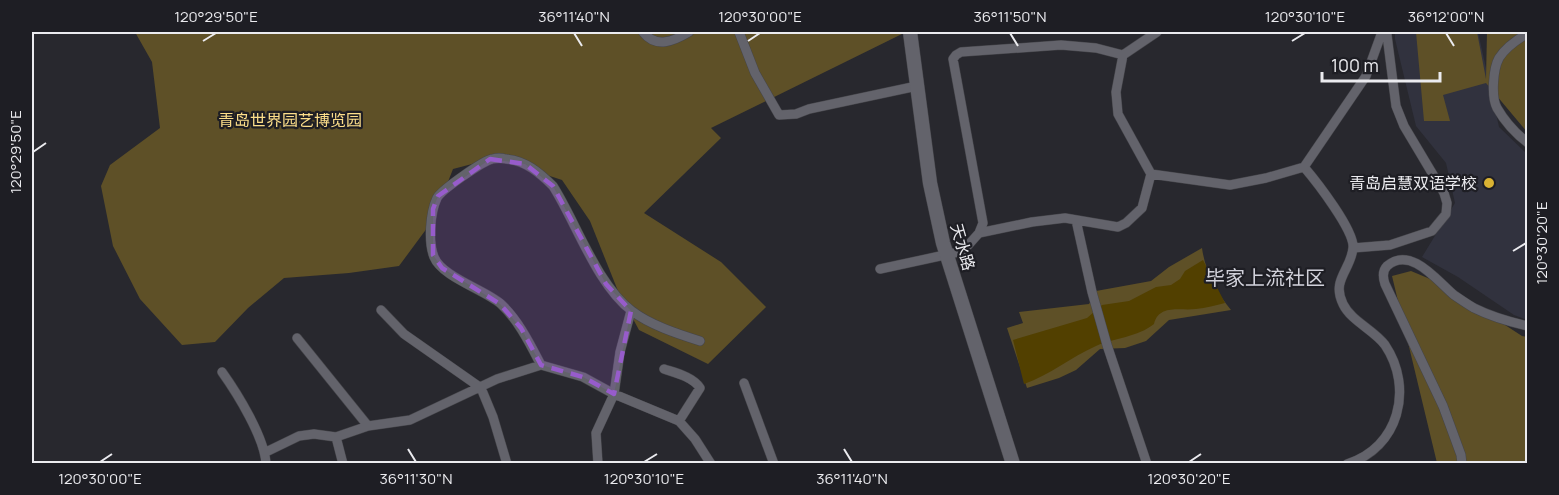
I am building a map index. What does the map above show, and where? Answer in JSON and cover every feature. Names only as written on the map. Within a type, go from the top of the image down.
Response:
[{"type":"street","points":[[643,32],[654,41],[664,43],[675,41],[689,32]]},
{"type":"street","points":[[739,32],[755,73],[779,115],[796,114],[809,109],[917,86]]},
{"type":"street","name":"天水路","points":[[910,32],[930,183],[947,255],[1013,464]]},
{"type":"street","points":[[979,233],[1065,218],[1118,226],[1126,223],[1142,208],[1151,174],[1118,114],[1116,92],[1123,55],[1157,32]]},
{"type":"street","points":[[1151,174],[1230,185],[1304,167],[1366,76],[1383,32],[1387,35],[1396,106],[1404,126],[1448,202],[1446,214],[1432,231],[1390,246],[1353,248]]},
{"type":"street","points":[[1527,33],[1499,58],[1493,89],[1496,106],[1512,130],[1527,143]]},
{"type":"street","points":[[880,269],[963,251],[979,233],[982,222],[953,59],[956,55],[961,52],[1060,45],[1096,48],[1123,55]]},
{"type":"street","points":[[541,365],[521,328],[500,304],[442,268],[433,255],[431,243],[433,209],[438,196],[447,187],[490,159],[508,159],[525,164],[540,173],[553,186],[606,284],[632,311],[672,332],[700,341]]},
{"type":"street","points":[[1304,167],[1322,187],[1350,234],[1353,248],[1338,289],[1343,306],[1384,345],[1393,359],[1399,384],[1399,408],[1389,434],[1378,448],[1359,460],[1347,464]]},
{"type":"street","points":[[1076,220],[1092,292],[1107,345],[1148,464]]},
{"type":"street","points":[[1462,464],[1461,455],[1443,406],[1382,277],[1384,270],[1397,261],[1417,264],[1430,271],[1455,295],[1474,308],[1527,326]]},
{"type":"street","points":[[381,310],[404,334],[482,388],[507,464]]},
{"type":"street","points":[[598,464],[596,433],[614,394],[620,352],[632,311]]},
{"type":"street","points":[[297,338],[368,426]]},
{"type":"street","points":[[266,453],[299,436],[314,434],[336,437],[368,426],[410,420],[497,379],[541,365],[584,376],[614,394],[679,421],[695,439],[711,464]]},
{"type":"street","points":[[664,369],[698,384],[700,388],[679,421]]},
{"type":"street","points":[[222,372],[238,395],[266,453],[266,464]]},
{"type":"street","points":[[744,383],[774,464]]},
{"type":"street","points":[[336,437],[343,464]]},
{"type":"highlighted area","points":[[490,159],[525,164],[553,186],[606,284],[631,311],[614,394],[583,377],[541,365],[521,328],[500,304],[442,268],[433,255],[433,209],[438,196]]},
{"type":"shaded area","name":"青岛启慧双语学校","points":[[1395,32],[1478,32],[1499,127],[1527,154],[1527,320],[1514,315],[1458,277],[1422,257],[1455,203],[1446,163],[1416,126]]},
{"type":"shaded area","points":[[1203,260],[1225,303],[1200,309],[1165,311],[1148,328],[1096,346],[1024,384],[1013,340],[1087,318],[1102,305],[1129,301],[1156,287],[1171,285],[1180,279],[1185,271]]},
{"type":"green space","name":"青岛世界园艺博览园","points":[[135,32],[906,32],[711,128],[721,138],[644,213],[721,262],[766,307],[708,364],[639,330],[618,291],[590,221],[562,180],[495,158],[453,169],[433,220],[399,266],[284,278],[248,308],[215,342],[182,345],[140,299],[113,246],[101,186],[110,165],[160,128],[152,62]]},
{"type":"green space","points":[[1416,32],[1477,32],[1486,79],[1487,32],[1527,32],[1527,132],[1486,83],[1443,95],[1450,121],[1424,121]]},
{"type":"green space","points":[[1202,248],[1212,281],[1231,310],[1169,320],[1146,341],[1125,348],[1100,349],[1076,370],[1027,388],[1007,328],[1023,323],[1019,312],[1089,304],[1096,291],[1151,281],[1169,267]]},
{"type":"green space","points":[[1411,271],[1442,284],[1527,337],[1527,463],[1437,463],[1392,276]]},
{"type":"place","name":"青岛启慧双语学校","points":[[1489,183]]},
{"type":"district","name":"毕家上流社区","points":[[1265,278]]}]
